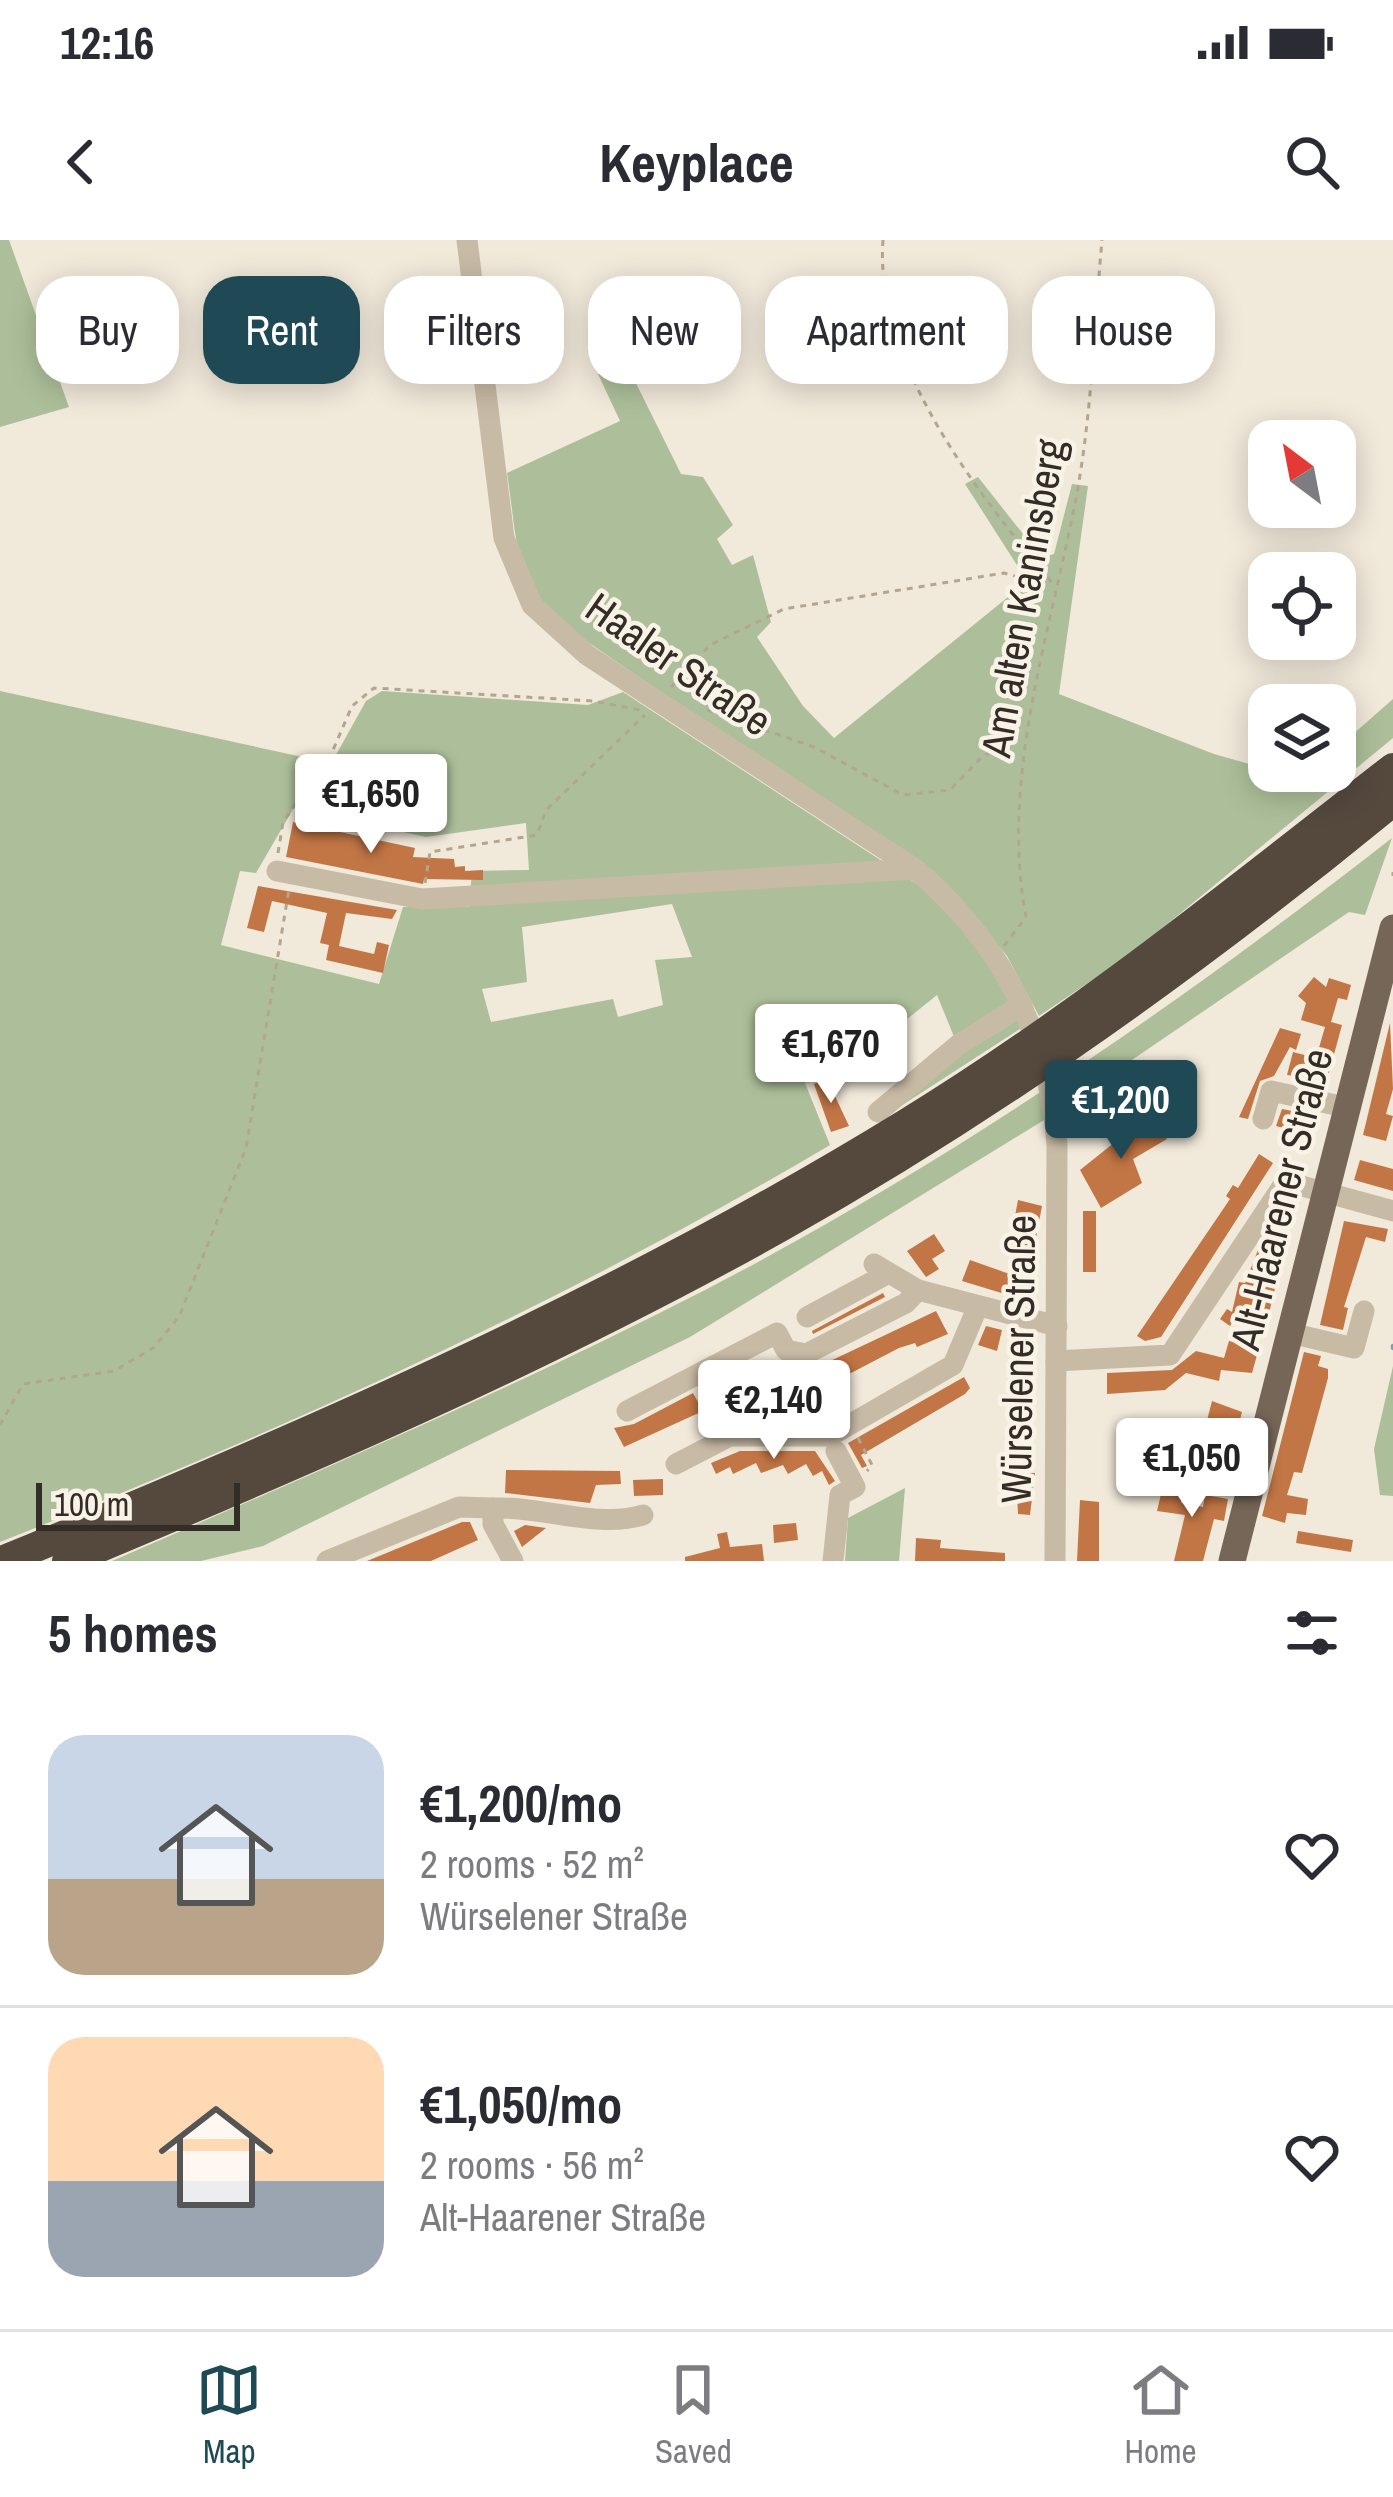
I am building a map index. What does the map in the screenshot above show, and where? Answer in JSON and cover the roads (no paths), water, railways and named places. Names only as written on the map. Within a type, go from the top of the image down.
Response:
[{"type":"highway","points":[[1069,1032],[1393,768]]},
{"type":"highway","points":[[67,1561],[427,1403],[781,1227],[1069,1032],[1221,938],[1393,801]]},
{"type":"highway","points":[[2,1561],[157,1498],[622,1282],[1011,1071]]},
{"type":"main road","name":"Alt-Haarener Straße","points":[[1232,1561],[1350,1108],[1382,1016],[1393,928]]},
{"type":"street","name":"Haaler Straße","points":[[467,240],[504,538],[532,605],[587,655],[915,869],[958,905],[994,954]]},
{"type":"street","points":[[285,871],[422,899],[915,869]]},
{"type":"street","name":"Würselener Straße","points":[[994,954],[1022,1005],[1053,1094],[1054,1561]]},
{"type":"street","points":[[878,1112],[958,1045],[1022,1005]]},
{"type":"street","points":[[1264,1119],[1271,1091],[1350,1108]]},
{"type":"street","points":[[1056,1360],[1170,1355],[1282,1187],[1290,1184],[1393,1211]]},
{"type":"street","points":[[807,1317],[880,1269],[918,1290],[1057,1326]]},
{"type":"street","points":[[627,1411],[777,1333],[786,1350],[806,1354],[906,1303],[918,1290]]},
{"type":"street","points":[[676,1464],[730,1436],[830,1436],[953,1365],[978,1306]]},
{"type":"street","points":[[1290,1333],[1354,1348],[1364,1311]]},
{"type":"street","points":[[833,1561],[840,1495],[855,1487],[836,1451]]},
{"type":"street","points":[[327,1561],[459,1507],[574,1512],[612,1524],[643,1514]]},
{"type":"street","points":[[493,1508],[493,1524],[513,1561]]}]
